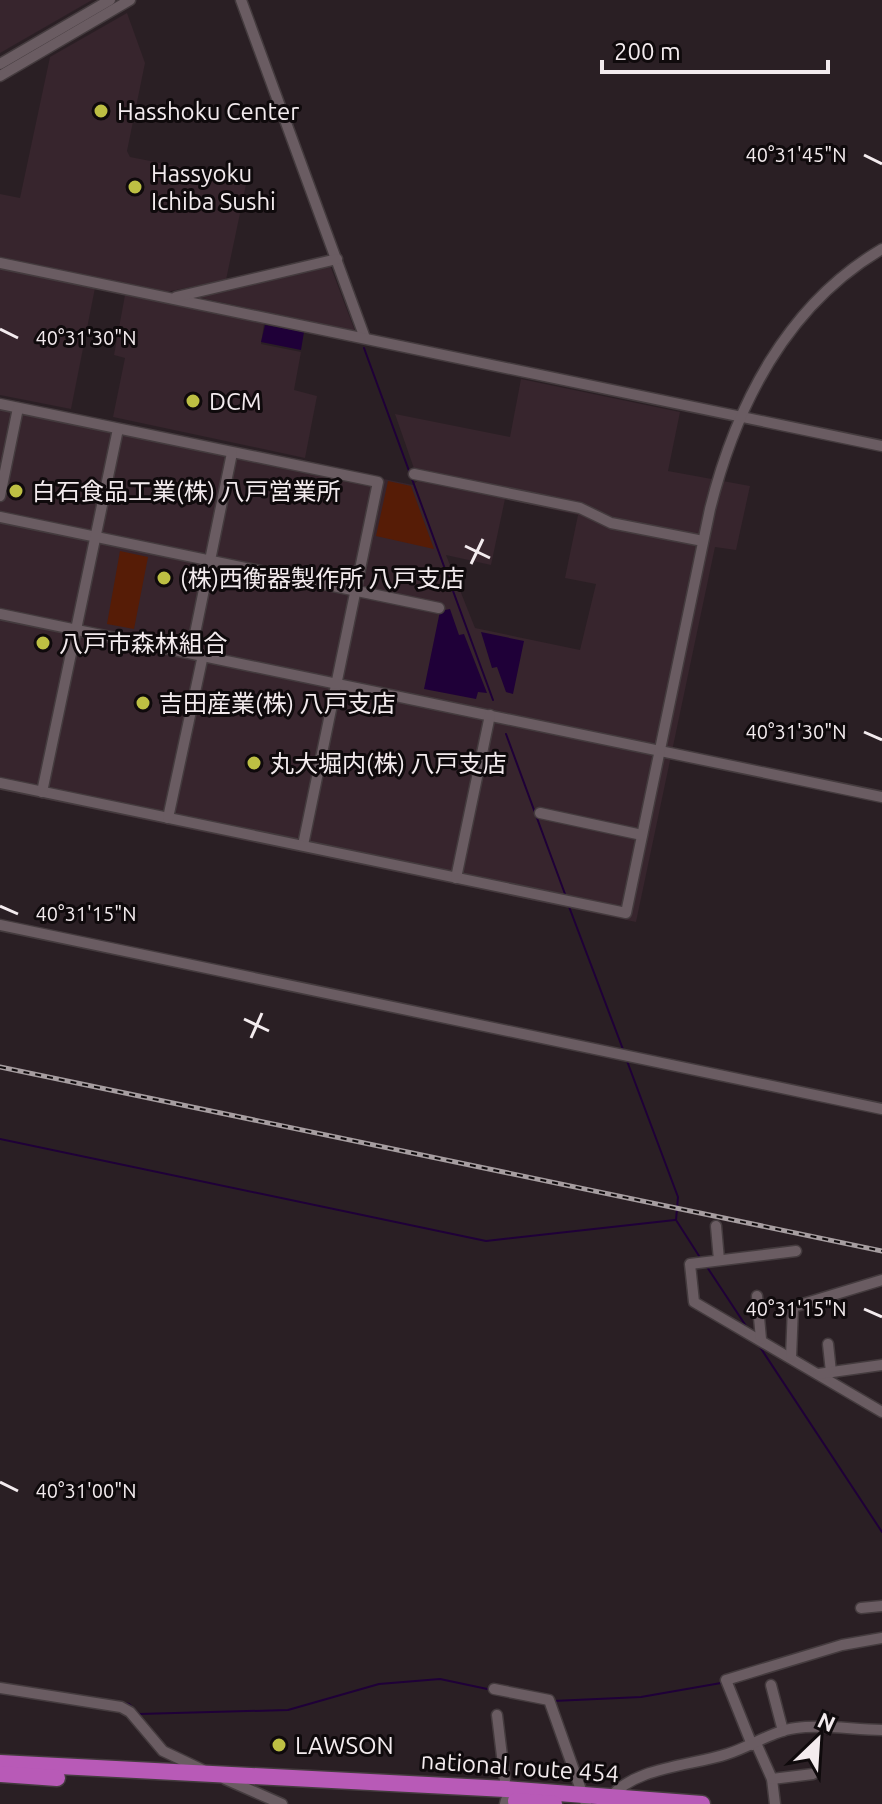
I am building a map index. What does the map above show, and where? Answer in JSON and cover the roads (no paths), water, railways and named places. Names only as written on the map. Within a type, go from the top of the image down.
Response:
[{"type":"highway","name":"national route 454","points":[[0,1763],[214,1775],[554,1804]]},
{"type":"highway","name":"national route 454","points":[[0,1774],[244,1787],[702,1804]]},
{"type":"street","points":[[0,64],[110,0]]},
{"type":"street","points":[[0,76],[130,0]]},
{"type":"street","points":[[241,0],[365,338]]},
{"type":"street","points":[[0,783],[626,913],[703,541],[717,481],[741,417],[758,380],[791,328],[839,278],[882,249]]},
{"type":"street","points":[[170,298],[337,259]]},
{"type":"street","points":[[0,263],[882,446]]},
{"type":"street","points":[[0,404],[378,482],[303,845]]},
{"type":"street","points":[[0,496],[18,408]]},
{"type":"street","points":[[42,792],[118,429]]},
{"type":"street","points":[[191,653],[232,453]]},
{"type":"street","points":[[414,474],[580,508],[611,523],[703,541]]},
{"type":"street","points":[[0,517],[439,608]]},
{"type":"street","points":[[0,614],[882,797]]},
{"type":"street","points":[[168,818],[203,655]]},
{"type":"street","points":[[456,878],[490,715]]},
{"type":"street","points":[[540,813],[642,835]]},
{"type":"street","points":[[0,925],[882,1109]]},
{"type":"street","points":[[716,1226],[719,1260]]},
{"type":"street","points":[[796,1251],[690,1264],[694,1302],[882,1412]]},
{"type":"street","points":[[791,1357],[793,1307],[881,1284]]},
{"type":"street","points":[[757,1296],[761,1339]]},
{"type":"street","points":[[828,1344],[831,1372]]},
{"type":"street","points":[[818,1374],[882,1365]]},
{"type":"street","points":[[861,1608],[882,1606]]},
{"type":"street","points":[[775,1804],[772,1779],[726,1680],[842,1645],[882,1638]]},
{"type":"street","points":[[771,1685],[783,1731]]},
{"type":"street","points":[[0,1688],[121,1707],[132,1714],[163,1751],[282,1804]]},
{"type":"street","points":[[494,1689],[549,1700],[585,1800]]},
{"type":"street","points":[[497,1715],[505,1798]]},
{"type":"street","points":[[608,1801],[616,1790],[656,1772],[754,1744],[797,1727],[882,1730]]},
{"type":"street","points":[[772,1779],[813,1774]]},
{"type":"waterway","points":[[364,348],[493,700]]},
{"type":"waterway","points":[[506,734],[565,894]]},
{"type":"waterway","points":[[568,904],[624,1052]]},
{"type":"waterway","points":[[627,1061],[678,1197],[676,1220],[701,1259]]},
{"type":"waterway","points":[[0,1139],[486,1241],[675,1220]]},
{"type":"waterway","points":[[707,1267],[748,1329]]},
{"type":"waterway","points":[[758,1344],[882,1532]]},
{"type":"waterway","points":[[139,1714],[288,1710],[379,1684],[440,1679],[492,1690]]},
{"type":"waterway","points":[[553,1701],[641,1697],[721,1683]]},
{"type":"waterway","points":[[0,1693],[117,1711]]},
{"type":"waterway","points":[[112,1701],[129,1704],[139,1714]]},
{"type":"railway","points":[[0,1067],[882,1251]]},
{"type":"place","name":"Hasshoku Center","points":[[101,111]]},
{"type":"place","name":"Hassyoku Ichiba Sushi","points":[[135,187]]},
{"type":"place","name":"DCM","points":[[193,401]]},
{"type":"place","name":"白石食品工業(株) 八戸営業所","points":[[16,491]]},
{"type":"place","name":"(株)西衡器製作所 八戸支店","points":[[164,578]]},
{"type":"place","name":"八戸市森林組合","points":[[43,643]]},
{"type":"place","name":"吉田産業(株) 八戸支店","points":[[143,703]]},
{"type":"place","name":"丸大堀内(株) 八戸支店","points":[[254,763]]},
{"type":"place","name":"LAWSON","points":[[279,1745]]}]
